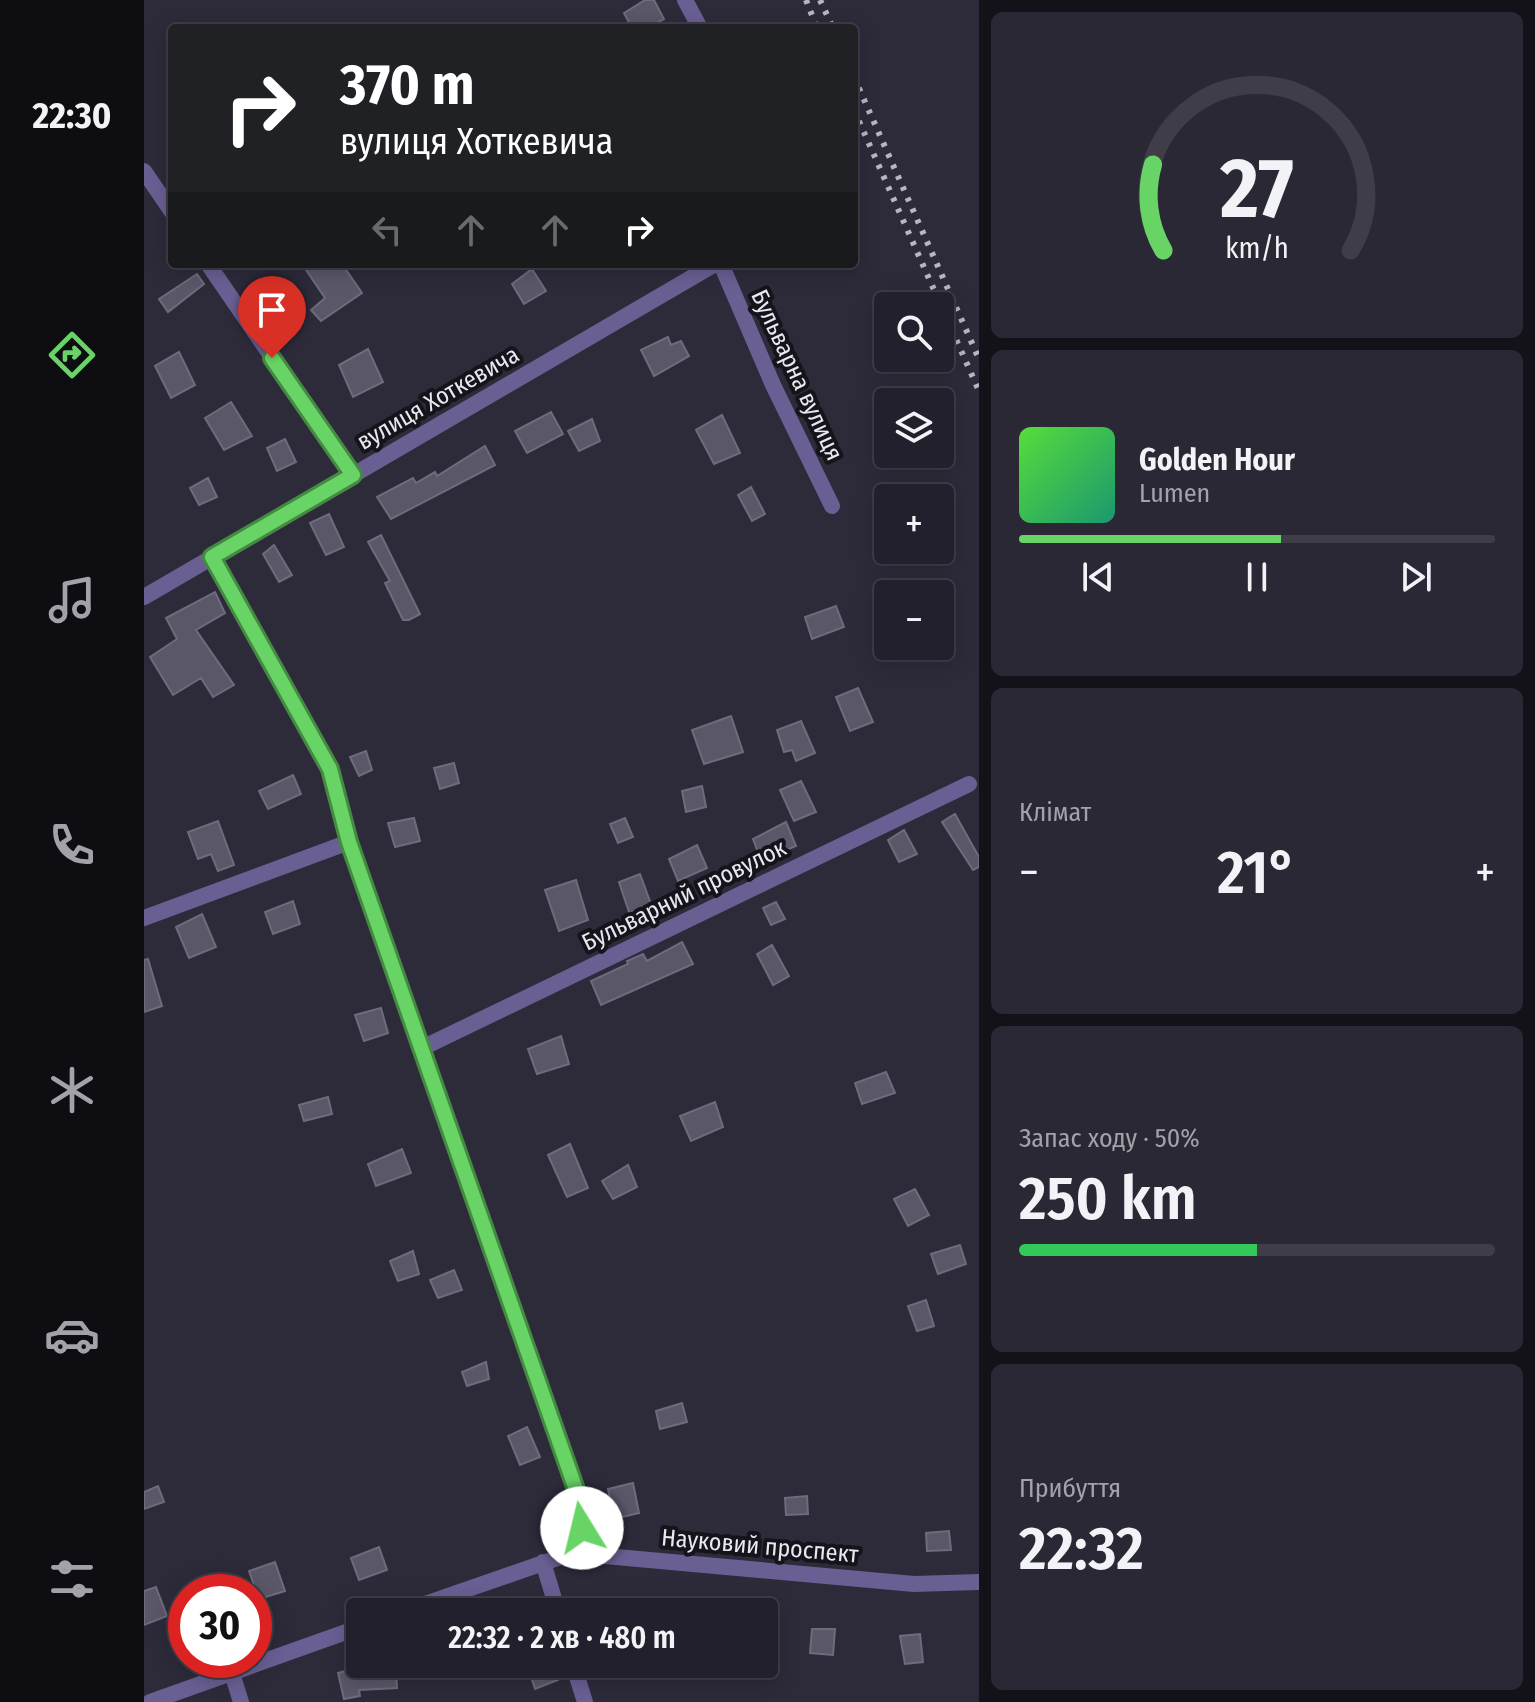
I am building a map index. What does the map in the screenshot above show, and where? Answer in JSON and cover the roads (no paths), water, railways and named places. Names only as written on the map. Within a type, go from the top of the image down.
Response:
[{"type":"street","points":[[685,0],[698,24]]},
{"type":"street","points":[[144,171],[168,206]]},
{"type":"street","points":[[211,268],[353,475]]},
{"type":"street","name":"вулиця Хоткевича","points":[[144,597],[711,268]]},
{"type":"street","name":"Бульварна вулиця","points":[[720,268],[832,506]]},
{"type":"street","points":[[212,557],[330,769],[349,842],[580,1501],[582,1528],[572,1553]]},
{"type":"street","name":"Бульварний провулок","points":[[420,1049],[969,784]]},
{"type":"street","points":[[144,918],[349,842]]},
{"type":"street","name":"Науковий проспект","points":[[441,1598],[572,1553],[914,1584],[979,1582]]},
{"type":"street","points":[[543,1562],[554,1598]]},
{"type":"street","points":[[272,1659],[346,1632]]},
{"type":"street","points":[[150,1702],[218,1678]]},
{"type":"street","points":[[234,1678],[241,1702]]},
{"type":"street","points":[[577,1678],[585,1702]]},
{"type":"railway","points":[[806,0],[815,24]]},
{"type":"railway","points":[[820,0],[831,24]]},
{"type":"railway","points":[[858,86],[979,359]]},
{"type":"railway","points":[[858,119],[979,391]]}]
